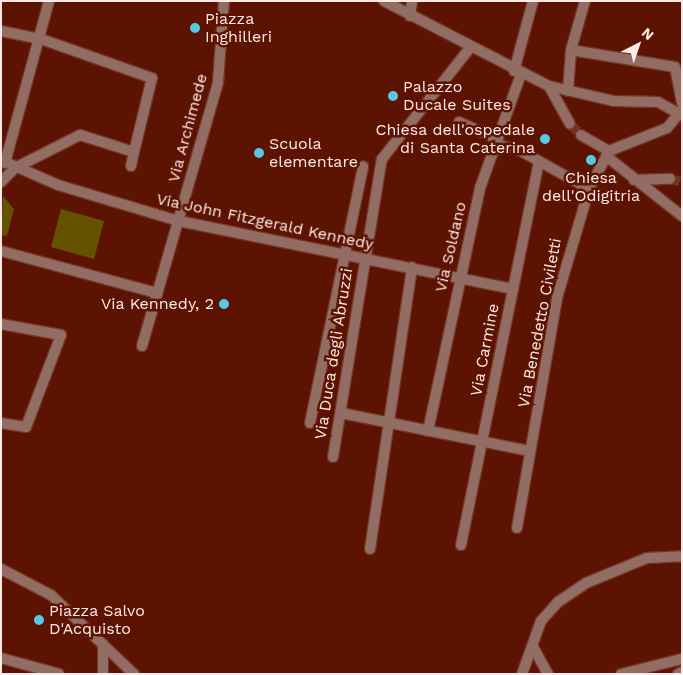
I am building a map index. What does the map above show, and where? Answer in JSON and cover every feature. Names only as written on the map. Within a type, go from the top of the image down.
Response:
[{"type":"street","points":[[3,161],[41,40],[49,1]]},
{"type":"street","name":"Via Archimede","points":[[142,346],[218,82],[224,1]]},
{"type":"street","points":[[384,1],[470,48],[549,86],[568,92],[614,101],[658,102],[680,108]]},
{"type":"street","points":[[410,16],[412,1]]},
{"type":"street","name":"Via Soldano","points":[[428,431],[458,278],[517,72],[532,1]]},
{"type":"street","points":[[568,92],[571,50],[585,1]]},
{"type":"street","points":[[1,31],[41,40],[152,78],[131,166]]},
{"type":"street","name":"Via Duca degli Abruzzi","points":[[333,457],[342,413],[363,258],[382,159],[470,48]]},
{"type":"street","points":[[571,50],[675,67],[680,108],[667,128],[607,153]]},
{"type":"street","points":[[549,86],[570,124]]},
{"type":"street","points":[[459,122],[588,189]]},
{"type":"street","points":[[1,182],[15,168],[80,135],[134,152]]},
{"type":"street","points":[[581,135],[607,153],[634,180],[682,216]]},
{"type":"street","name":"Via Benedetto Civiletti","points":[[517,528],[557,298],[588,189],[607,153]]},
{"type":"street","name":"Via John Fitzgerald Kennedy","points":[[3,161],[15,168],[179,221],[513,289]]},
{"type":"street","name":"Via Carmine","points":[[461,545],[539,162]]},
{"type":"street","points":[[310,423],[342,254],[363,166]]},
{"type":"street","points":[[634,180],[670,179]]},
{"type":"street","points":[[1,251],[157,293]]},
{"type":"street","points":[[370,549],[412,267]]},
{"type":"street","points":[[1,324],[61,335],[26,427],[1,423]]},
{"type":"street","points":[[342,413],[530,452]]},
{"type":"street","points":[[522,674],[541,621],[558,602],[586,583],[647,558],[682,556]]},
{"type":"street","points":[[1,568],[51,595],[134,674]]},
{"type":"street","points":[[103,644],[103,674]]},
{"type":"street","points":[[533,647],[548,674]]},
{"type":"street","points":[[1,658],[60,674]]},
{"type":"street","points":[[621,674],[682,659]]},
{"type":"street","points":[[678,674],[682,672]]},
{"type":"shaded area","points":[[3,196],[14,209],[7,236],[1,235]]},
{"type":"shaded area","points":[[61,209],[104,221],[94,259],[51,247]]},
{"type":"tunnel","points":[[570,124],[581,135]]},
{"type":"tunnel","points":[[670,179],[682,182]]},
{"type":"place","name":"Piazza Inghilleri","points":[[195,28]]},
{"type":"place","name":"Palazzo Ducale Suites","points":[[393,96]]},
{"type":"place","name":"Chiesa dell'ospedale di Santa Caterina","points":[[545,139]]},
{"type":"place","name":"Scuola elementare","points":[[259,153]]},
{"type":"place","name":"Chiesa dell'Odigitria","points":[[591,160]]},
{"type":"place","name":"Via Kennedy, 2","points":[[224,304]]},
{"type":"place","name":"Piazza Salvo D'Acquisto","points":[[39,620]]}]
